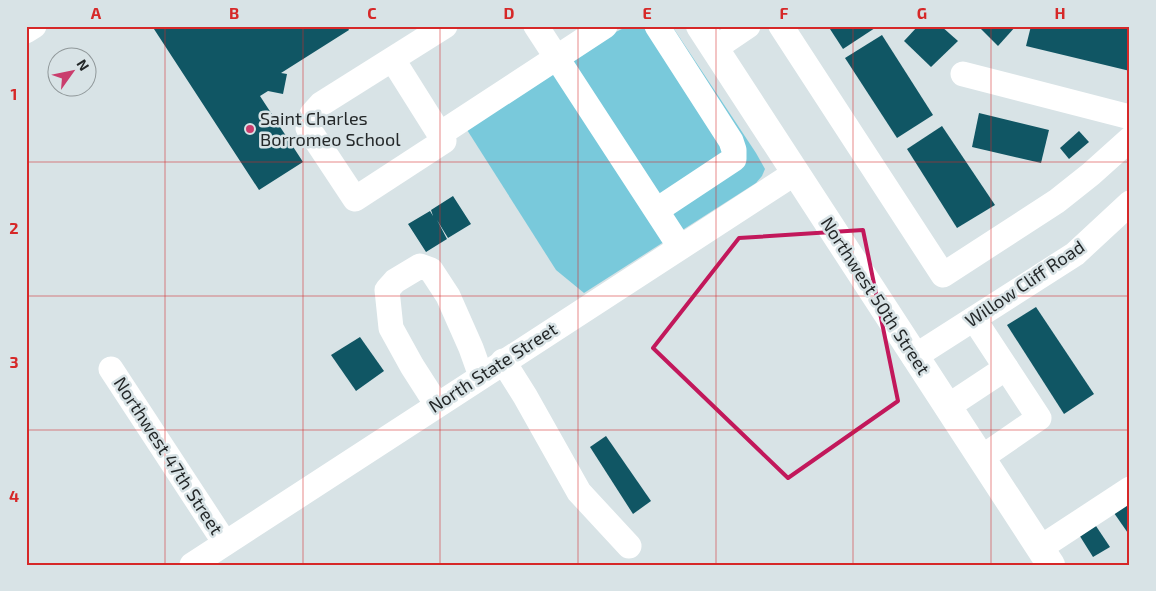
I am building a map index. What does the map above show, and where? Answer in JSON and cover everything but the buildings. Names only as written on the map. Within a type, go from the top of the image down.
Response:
[{"type":"main road","name":"Northwest 50th Street","points":[[700,26],[1045,556]]},
{"type":"street","points":[[26,31],[34,26]]},
{"type":"street","points":[[393,60],[444,141],[355,199],[308,128],[312,114],[321,104],[445,26]]},
{"type":"street","points":[[536,26],[680,247]]},
{"type":"street","points":[[440,134],[605,26]]},
{"type":"street","points":[[657,26],[731,141],[734,159],[657,210]]},
{"type":"street","points":[[714,49],[748,26]]},
{"type":"street","points":[[781,26],[943,275],[1057,200],[1091,174],[1130,139]]},
{"type":"street","points":[[963,74],[1130,117]]},
{"type":"street","name":"North State Street","points":[[192,565],[503,361],[795,173]]},
{"type":"street","name":"Willow Cliff Road","points":[[914,357],[1075,254],[1130,203]]},
{"type":"street","points":[[437,405],[391,328],[387,290],[395,281],[420,266],[431,270],[448,296],[481,376]]},
{"type":"street","points":[[974,319],[1039,418],[981,458]]},
{"type":"street","points":[[503,361],[526,396],[579,492],[629,546]]},
{"type":"street","points":[[947,407],[1006,368]]},
{"type":"street","name":"Northwest 47th Street","points":[[111,369],[225,543]]},
{"type":"street","points":[[1045,556],[1130,489]]},
{"type":"highlighted area","points":[[863,230],[898,401],[788,478],[653,348],[739,238]]},
{"type":"shaded area","points":[[628,26],[672,26],[765,169],[756,183],[584,293],[556,270],[455,111]]},
{"type":"place","name":"Saint Charles Borromeo School","points":[[250,129]]}]
